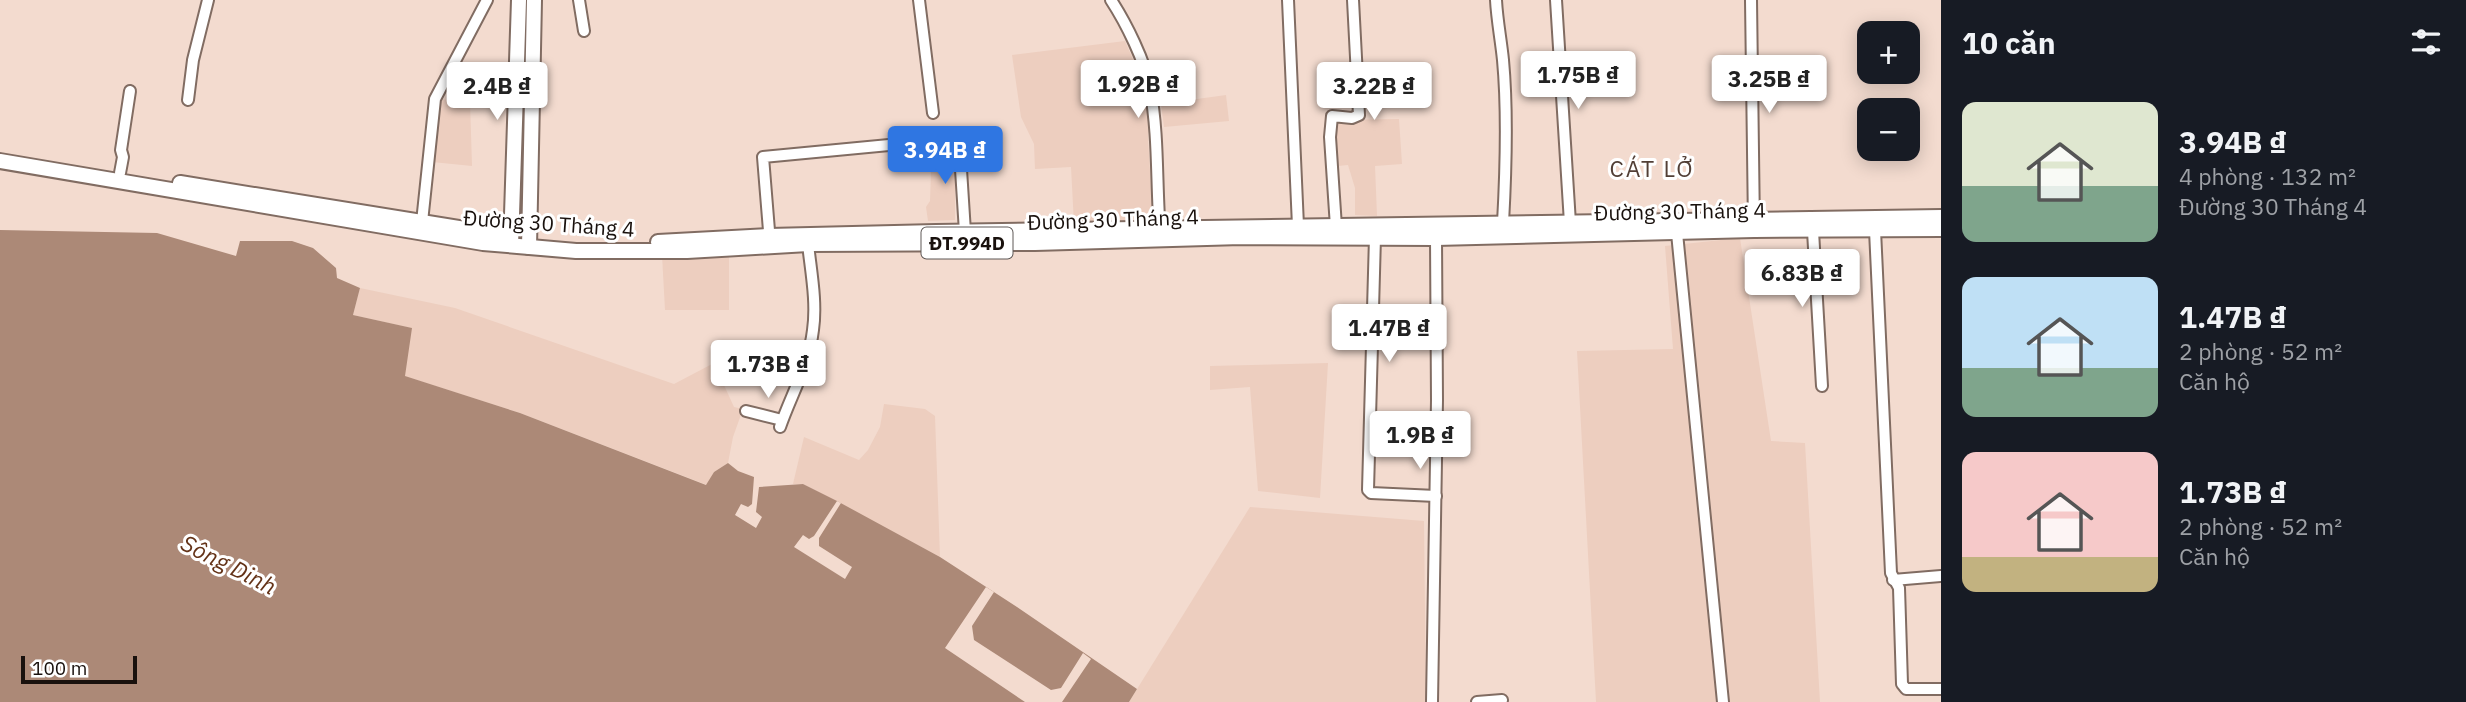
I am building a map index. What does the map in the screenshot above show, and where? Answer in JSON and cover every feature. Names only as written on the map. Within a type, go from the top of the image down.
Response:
[{"type":"main road","points":[[511,241],[519,0]]},
{"type":"main road","points":[[528,242],[534,0]]},
{"type":"main road","name":"Đường 30 Tháng 4","points":[[0,153],[459,234],[576,251],[770,241],[1160,233],[1298,226],[1570,223],[1676,226]]},
{"type":"main road","name":"Đường 30 Tháng 4","points":[[0,161],[422,222],[459,234]]},
{"type":"main road","name":"Đường 30 Tháng 4","points":[[936,238],[965,232],[1436,238],[1941,217]]},
{"type":"main road","name":"Đường 30 Tháng 4","points":[[1754,225],[1813,231],[1941,229]]},
{"type":"street","points":[[188,100],[193,60],[208,0]]},
{"type":"street","points":[[422,222],[435,99],[487,0]]},
{"type":"street","points":[[579,0],[584,31]]},
{"type":"street","points":[[919,0],[933,113]]},
{"type":"street","points":[[1111,0],[1143,66],[1150,88],[1160,233]]},
{"type":"street","points":[[1288,0],[1298,226]]},
{"type":"street","points":[[1336,226],[1330,137],[1332,116],[1359,116],[1353,0]]},
{"type":"street","points":[[1496,0],[1505,102],[1506,169],[1503,223]]},
{"type":"street","points":[[1556,0],[1570,223]]},
{"type":"street","points":[[1751,0],[1754,225]]},
{"type":"street","points":[[120,173],[130,91]]},
{"type":"street","points":[[770,241],[763,157],[972,137]]},
{"type":"street","points":[[959,138],[965,232]]},
{"type":"street","points":[[1676,226],[1723,702]]},
{"type":"street","points":[[1875,230],[1891,573],[1899,588],[1902,684],[1906,689],[1941,690]]},
{"type":"street","points":[[1813,231],[1822,386]]},
{"type":"street","points":[[1375,237],[1368,490],[1371,493],[1436,496]]},
{"type":"street","points":[[1432,702],[1436,496],[1436,238]]},
{"type":"street","points":[[746,411],[781,424],[799,380],[813,330],[813,285],[807,240]]},
{"type":"street","points":[[1893,580],[1941,576]]},
{"type":"street","points":[[1477,702],[1502,700]]},
{"type":"shaded area","points":[[1125,41],[1146,89],[1150,111],[1148,138],[1153,220],[1074,224],[1071,167],[1035,169],[1034,144],[1021,117],[1012,55]]},
{"type":"shaded area","points":[[1226,95],[1229,121],[1164,127],[1161,104]]},
{"type":"shaded area","points":[[434,99],[470,101],[472,166],[432,162]]},
{"type":"shaded area","points":[[1399,119],[1402,164],[1375,166],[1377,216],[1355,215],[1355,188],[1348,165],[1338,166],[1334,125],[1337,120]]},
{"type":"shaded area","points":[[955,142],[955,220],[928,221],[926,207],[930,201],[932,144]]},
{"type":"shaded area","points":[[1740,238],[1771,441],[1805,443],[1820,702],[1596,702],[1577,351],[1673,349],[1665,246]]},
{"type":"shaded area","points":[[662,255],[729,255],[729,310],[665,310]]},
{"type":"shaded area","points":[[360,288],[455,308],[674,384],[714,363],[734,407],[743,409],[733,437],[728,463],[714,472],[707,485],[520,413],[404,376],[411,328],[353,315]]},
{"type":"shaded area","points":[[1328,363],[1320,498],[1258,491],[1250,387],[1210,390],[1210,366]]},
{"type":"shaded area","points":[[884,404],[925,409],[935,416],[940,557],[803,484],[793,484],[804,437],[859,460],[868,450],[880,427]]},
{"type":"shaded area","points":[[1250,507],[1424,521],[1426,702],[1129,702]]},
{"type":"water","name":"Sông Dinh","points":[[0,230],[157,233],[236,256],[240,241],[292,241],[313,248],[336,268],[337,278],[360,288],[353,315],[412,328],[405,376],[520,413],[706,485],[714,472],[728,463],[738,471],[754,477],[752,504],[748,507],[741,504],[735,515],[756,528],[762,517],[756,512],[759,487],[803,484],[940,557],[1137,689],[1129,702],[0,702]]},
{"type":"pier","points":[[837,501],[841,503],[819,538],[819,546],[852,567],[845,579],[794,547],[803,535],[809,539],[814,536]]},
{"type":"pier","points":[[986,587],[994,592],[972,626],[974,640],[1051,690],[1061,688],[1083,653],[1091,659],[1062,702],[1025,702],[945,648]]},
{"type":"district","name":"CÁT LỞ","points":[[1652,168]]}]
